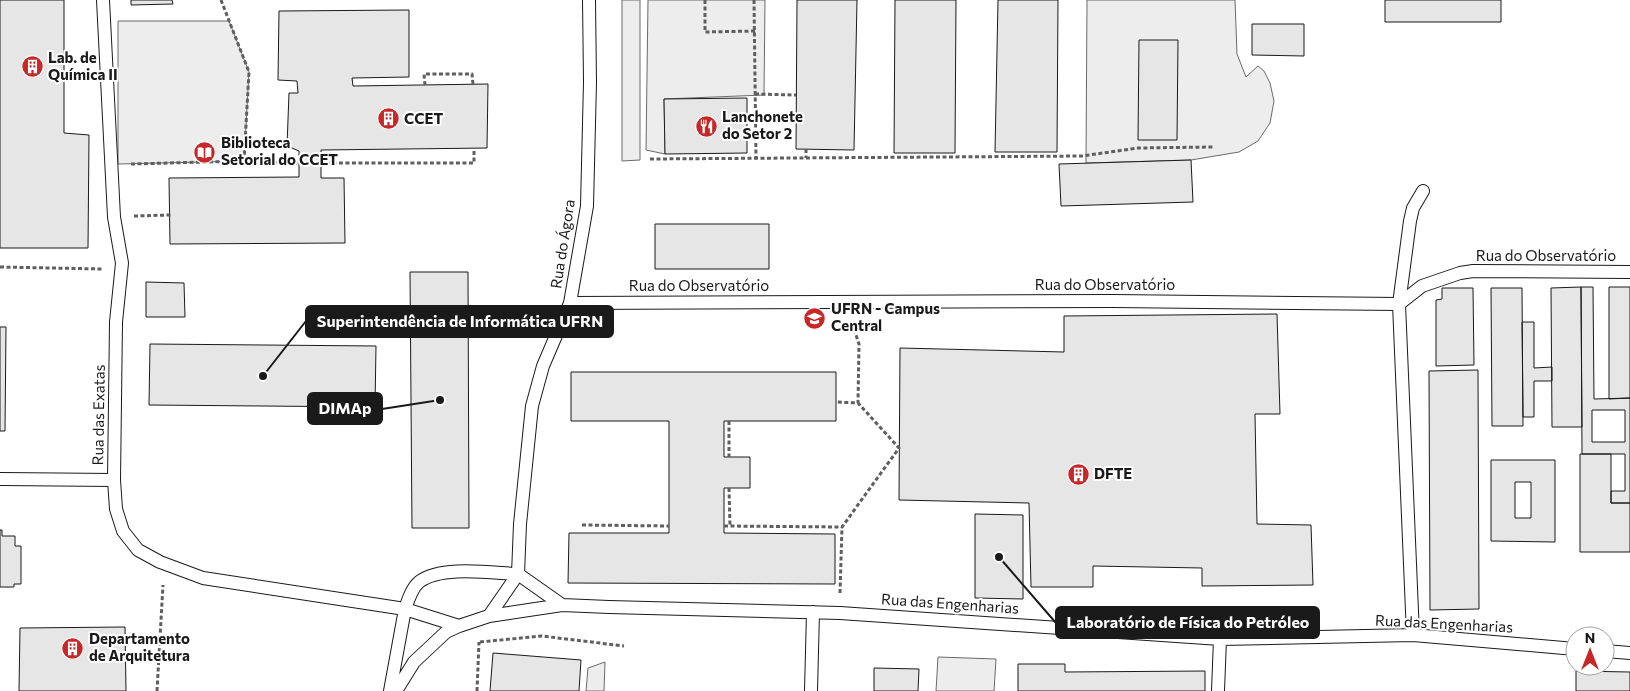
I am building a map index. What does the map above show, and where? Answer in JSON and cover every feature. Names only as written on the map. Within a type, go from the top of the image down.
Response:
[{"type":"lane","name":"Rua das Exatas","points":[[103,0],[114,217],[122,269],[116,322],[114,480],[116,509],[123,531],[138,550],[160,562],[203,578],[405,609],[459,626]]},
{"type":"lane","name":"Rua do Ágora","points":[[518,574],[520,524],[532,406],[543,366],[570,304],[587,206],[590,82],[589,0]]},
{"type":"lane","points":[[1413,635],[1399,304],[1410,221],[1413,208],[1423,192]]},
{"type":"lane","name":"Rua do Observatório","points":[[570,304],[1113,301],[1399,304],[1422,286],[1460,273],[1473,271],[1630,272]]},
{"type":"lane","points":[[0,478],[114,480]]},
{"type":"lane","points":[[390,691],[405,609],[409,597],[418,583],[429,575],[452,571],[518,574],[562,605]]},
{"type":"lane","points":[[489,616],[518,574]]},
{"type":"lane","name":"Rua das Engenharias","points":[[396,691],[414,662],[446,632],[489,616],[562,605],[840,613],[1220,639],[1413,635],[1565,648]]},
{"type":"lane","points":[[811,691],[813,612]]},
{"type":"lane","points":[[1218,691],[1220,639]]},
{"type":"lane","points":[[1615,652],[1630,653]]},
{"type":"path","points":[[221,0],[249,72],[244,161]]},
{"type":"path","points":[[705,0],[705,32],[754,31]]},
{"type":"path","points":[[754,0],[756,158]]},
{"type":"path","points":[[425,85],[424,74],[472,74],[473,84]]},
{"type":"path","points":[[755,94],[796,95]]},
{"type":"path","points":[[650,158],[806,158],[903,155],[1082,156],[1138,148],[1214,147]]},
{"type":"path","points":[[146,163],[244,161],[299,163],[474,163],[474,148]]},
{"type":"path","points":[[806,150],[806,158]]},
{"type":"path","points":[[1005,152],[1005,157]]},
{"type":"path","points":[[0,267],[122,269]]},
{"type":"path","points":[[840,613],[842,526],[899,448],[858,403],[859,344],[845,302]]},
{"type":"path","points":[[836,402],[858,403]]},
{"type":"path","points":[[729,421],[729,457]]},
{"type":"path","points":[[729,488],[730,526]]},
{"type":"path","points":[[582,525],[669,526]]},
{"type":"path","points":[[724,526],[842,526]]},
{"type":"path","points":[[157,691],[163,577]]},
{"type":"path","points":[[470,644],[542,636],[624,646]]},
{"type":"path","points":[[477,691],[479,642]]},
{"type":"shaded area","points":[[622,0],[640,0],[640,160],[622,161]]},
{"type":"shaded area","points":[[648,0],[765,0],[764,95],[664,99],[665,154],[646,150]]},
{"type":"shaded area","points":[[1087,0],[1235,0],[1237,54],[1246,77],[1258,66],[1264,71],[1270,83],[1274,101],[1270,123],[1258,141],[1239,152],[1191,160],[1086,163]]},
{"type":"shaded area","points":[[118,21],[229,21],[249,72],[244,161],[118,164]]},
{"type":"shaded area","points":[[938,657],[996,659],[994,691],[936,691]]},
{"type":"shaded area","points":[[605,662],[604,691],[586,691],[588,668]]},
{"type":"building","name":"Lab. de Química II","points":[[0,0],[64,0],[64,133],[89,135],[88,248],[0,248]]},
{"type":"building","points":[[131,0],[172,0],[173,4],[131,5]]},
{"type":"building","points":[[797,0],[857,0],[854,150],[796,149]]},
{"type":"building","points":[[895,0],[956,0],[955,153],[894,153]]},
{"type":"building","points":[[998,0],[1058,0],[1057,152],[995,152]]},
{"type":"building","points":[[1385,0],[1501,0],[1501,22],[1385,22]]},
{"type":"building","name":"CCET","points":[[409,10],[409,77],[352,78],[353,86],[488,84],[487,148],[321,150],[321,178],[344,178],[345,243],[170,244],[169,178],[299,177],[299,151],[287,146],[289,93],[298,93],[297,81],[278,80],[279,11]]},
{"type":"building","points":[[1252,24],[1304,24],[1304,56],[1252,55]]},
{"type":"building","points":[[1139,40],[1178,40],[1177,140],[1138,140]]},
{"type":"building","name":"Lanchonete do Setor 2","points":[[747,98],[747,153],[665,154],[664,99]]},
{"type":"building","points":[[1191,160],[1193,202],[1061,206],[1059,164]]},
{"type":"building","points":[[655,224],[769,224],[769,269],[655,269]]},
{"type":"building","points":[[410,272],[468,272],[469,528],[412,528]]},
{"type":"building","points":[[146,282],[184,283],[185,317],[146,317]]},
{"type":"building","points":[[1581,287],[1593,287],[1594,399],[1630,398],[1630,503],[1611,503],[1611,491],[1625,491],[1625,454],[1582,454]],"holes":[[[1592,410],[1625,410],[1625,442],[1592,442]]]},
{"type":"building","points":[[1581,287],[1582,427],[1552,427],[1551,288]]},
{"type":"building","points":[[1609,287],[1630,287],[1630,398],[1609,399]]},
{"type":"building","points":[[1442,288],[1473,288],[1474,365],[1436,366],[1436,300],[1442,299]]},
{"type":"building","points":[[1491,288],[1522,288],[1523,426],[1492,426]]},
{"type":"building","name":"DFTE","points":[[1277,314],[1280,414],[1255,414],[1257,524],[1311,525],[1313,585],[1202,586],[1202,568],[1093,566],[1093,587],[1031,587],[1029,503],[899,500],[900,348],[1064,352],[1064,316]]},
{"type":"building","points":[[1522,322],[1534,322],[1534,368],[1552,367],[1552,381],[1534,381],[1534,417],[1523,417]]},
{"type":"building","points":[[0,327],[6,327],[5,431],[0,431]]},
{"type":"building","points":[[150,344],[376,346],[375,407],[149,405]]},
{"type":"building","points":[[1478,370],[1479,609],[1430,610],[1429,371]]},
{"type":"building","points":[[571,372],[836,372],[836,421],[724,421],[724,457],[750,457],[750,488],[724,488],[724,533],[835,534],[835,584],[568,583],[569,533],[669,533],[669,421],[571,421]]},
{"type":"building","points":[[1580,454],[1611,454],[1611,503],[1630,503],[1630,552],[1580,552]]},
{"type":"building","points":[[1491,460],[1555,460],[1555,542],[1491,541]],"holes":[[[1515,482],[1531,482],[1531,518],[1515,518]]]},
{"type":"building","points":[[975,514],[1023,515],[1023,599],[975,598]]},
{"type":"building","points":[[0,530],[2,530],[2,536],[15,536],[15,546],[21,546],[21,584],[14,584],[14,587],[0,587]]},
{"type":"building","name":"Departamento de Arquitetura","points":[[125,627],[126,691],[19,691],[20,628]]},
{"type":"building","points":[[493,653],[581,660],[579,691],[490,691]]},
{"type":"building","points":[[1018,664],[1065,664],[1065,672],[1205,671],[1205,691],[1018,691]]},
{"type":"building","points":[[874,668],[919,669],[918,691],[874,691]]},
{"type":"building","points":[[1615,672],[1630,672],[1630,691],[1576,691],[1576,676],[1615,676]]},
{"type":"place","name":"Lab. de Química II","points":[[32,67]]},
{"type":"place","name":"CCET","points":[[388,119]]},
{"type":"place","name":"Lanchonete do Setor 2","points":[[706,126]]},
{"type":"place","name":"Biblioteca Setorial do CCET","points":[[205,152]]},
{"type":"place","name":"UFRN - Campus Central","points":[[815,318]]},
{"type":"place","name":"Superintendência de Informática UFRN","points":[[263,376]]},
{"type":"place","name":"DIMAp","points":[[440,400]]},
{"type":"place","name":"DFTE","points":[[1078,474]]},
{"type":"place","name":"Laboratório de Física do Petróleo","points":[[999,557]]},
{"type":"place","name":"Departamento de Arquitetura","points":[[73,648]]}]
